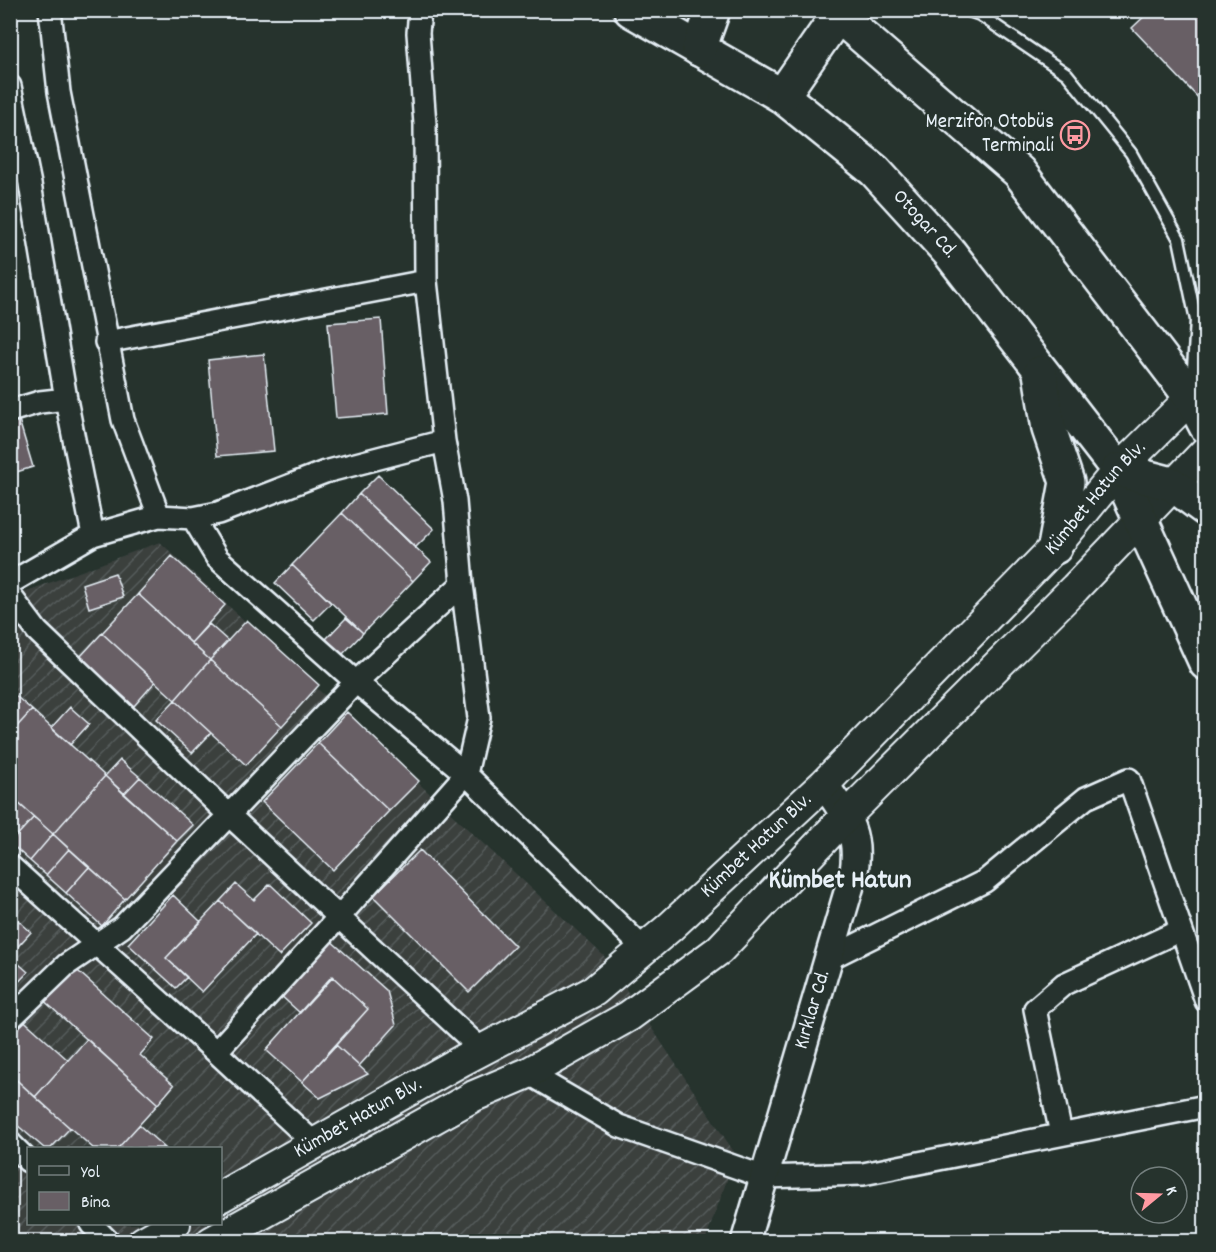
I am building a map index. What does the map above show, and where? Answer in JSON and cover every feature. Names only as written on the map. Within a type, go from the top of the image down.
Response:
[{"type":"main road","name":"Otogar Cd.","points":[[631,10],[782,96],[882,179],[949,252],[1118,470],[1206,663]]},
{"type":"main road","points":[[699,49],[713,10]]},
{"type":"main road","points":[[782,96],[840,12],[1019,172],[1198,390],[1206,426]]},
{"type":"main road","points":[[1039,368],[1048,429],[1067,482],[1055,547]]},
{"type":"main road","name":"Kümbet Hatun Blv.","points":[[222,1196],[482,1050],[594,991],[644,949],[824,784],[1055,547],[1118,470],[1198,390]]},
{"type":"main road","name":"Kümbet Hatun Blv.","points":[[210,1242],[474,1096],[528,1073],[629,1016],[719,950],[846,816],[1075,588],[1206,451]]},
{"type":"main road","points":[[1118,470],[1172,484],[1206,509]]},
{"type":"main road","points":[[143,1242],[173,1225]]},
{"type":"street","points":[[50,10],[59,92],[106,342],[123,420],[159,516]]},
{"type":"street","points":[[216,1052],[339,918],[466,774],[479,718],[462,584],[455,501],[444,441],[426,281],[425,124],[418,33],[420,10]]},
{"type":"street","points":[[10,86],[20,187],[93,535]]},
{"type":"street","points":[[106,342],[426,281]]},
{"type":"street","points":[[10,411],[40,402],[66,399]]},
{"type":"street","points":[[10,583],[93,535],[159,516],[193,518],[218,513],[325,472],[444,441]]},
{"type":"street","points":[[193,518],[217,558],[356,682],[466,774],[644,949]]},
{"type":"street","points":[[10,1019],[66,966],[122,927],[356,682],[462,584]]},
{"type":"street","points":[[10,595],[37,631],[230,816],[482,1050]]},
{"type":"street","points":[[830,958],[985,881],[1086,798],[1129,779],[1206,1001]]},
{"type":"street","name":"Kırklar Cd.","points":[[745,1242],[854,872],[857,854],[854,834],[846,816],[824,784]]},
{"type":"street","points":[[10,866],[315,1144]]},
{"type":"street","points":[[1061,1134],[1035,1009],[1064,984],[1181,930]]},
{"type":"street","points":[[528,1073],[619,1126],[764,1177],[863,1174],[1206,1106]]},
{"type":"street","points":[[10,1143],[27,1160]]},
{"type":"street","points":[[92,1225],[109,1242]]},
{"type":"lane","points":[[966,10],[980,15],[1067,74],[1131,153],[1179,239],[1196,320],[1198,390]]},
{"type":"shaded area","points":[[160,542],[604,956],[736,1155],[705,1241],[11,1242],[11,597]]},
{"type":"building","points":[[1151,10],[1206,10],[1206,106],[1132,28]]},
{"type":"building","points":[[381,319],[388,414],[336,418],[328,323]]},
{"type":"building","points":[[264,354],[274,451],[217,456],[208,360]]},
{"type":"building","points":[[19,420],[33,467],[10,474],[10,423]]},
{"type":"building","points":[[378,475],[434,529],[415,548],[359,494]]},
{"type":"building","points":[[359,494],[431,562],[413,581],[342,513]]},
{"type":"building","points":[[342,513],[413,581],[363,633],[292,565]]},
{"type":"building","points":[[172,556],[225,605],[191,643],[138,594]]},
{"type":"building","points":[[292,565],[331,603],[314,620],[275,583]]},
{"type":"building","points":[[115,573],[123,597],[89,608],[82,584]]},
{"type":"building","points":[[138,594],[210,660],[175,700],[102,633]]},
{"type":"building","points":[[346,618],[363,633],[342,655],[326,639]]},
{"type":"building","points":[[247,620],[319,685],[282,726],[210,660]]},
{"type":"building","points":[[209,624],[228,641],[210,660],[191,643]]},
{"type":"building","points":[[102,633],[155,682],[134,706],[80,657]]},
{"type":"building","points":[[210,660],[282,726],[246,765],[175,700]]},
{"type":"building","points":[[10,691],[32,710],[10,734]]},
{"type":"building","points":[[175,700],[211,733],[192,753],[156,720]]},
{"type":"building","points":[[70,707],[89,724],[70,745],[51,728]]},
{"type":"building","points":[[32,710],[105,776],[53,834],[10,796],[10,734]]},
{"type":"building","points":[[347,712],[419,781],[389,811],[318,743]]},
{"type":"building","points":[[318,743],[389,811],[333,870],[262,802]]},
{"type":"building","points":[[120,760],[140,777],[124,794],[105,776]]},
{"type":"building","points":[[105,776],[177,841],[125,899],[53,834]]},
{"type":"building","points":[[140,777],[193,825],[177,841],[124,794]]},
{"type":"building","points":[[16,801],[34,817],[10,843],[10,808]]},
{"type":"building","points":[[34,817],[53,834],[30,861],[10,843]]},
{"type":"building","points":[[53,834],[69,849],[46,875],[30,861]]},
{"type":"building","points":[[69,849],[89,867],[66,893],[46,875]]},
{"type":"building","points":[[420,850],[515,946],[469,992],[373,896]]},
{"type":"building","points":[[89,867],[125,899],[102,926],[66,893]]},
{"type":"building","points":[[236,884],[254,900],[270,884],[311,923],[279,956],[220,901]]},
{"type":"building","points":[[173,895],[201,922],[166,958],[187,977],[176,988],[128,944]]},
{"type":"building","points":[[220,901],[256,934],[202,992],[166,958]]},
{"type":"building","points":[[10,913],[31,932],[10,955]]},
{"type":"building","points":[[329,939],[387,991],[396,1025],[359,1066],[336,1045],[368,1009],[333,977],[300,1013],[279,994]]},
{"type":"building","points":[[10,956],[28,972],[10,991]]},
{"type":"building","points":[[70,964],[154,1039],[140,1055],[174,1085],[158,1104],[40,997]]},
{"type":"building","points":[[332,976],[368,1009],[302,1082],[266,1050]]},
{"type":"building","points":[[19,1016],[68,1060],[35,1097],[10,1074],[10,1026]]},
{"type":"building","points":[[87,1039],[158,1104],[119,1147],[92,1147],[35,1097]]},
{"type":"building","points":[[336,1045],[368,1074],[320,1098],[302,1082]]},
{"type":"building","points":[[10,1074],[70,1128],[52,1147],[43,1147],[10,1119]]},
{"type":"building","points":[[139,1125],[164,1147],[119,1147]]},
{"type":"place","name":"Merzifon Otobüs Terminali","points":[[1075,135]]},
{"type":"district","name":"Kümbet Hatun","points":[[840,881]]}]
